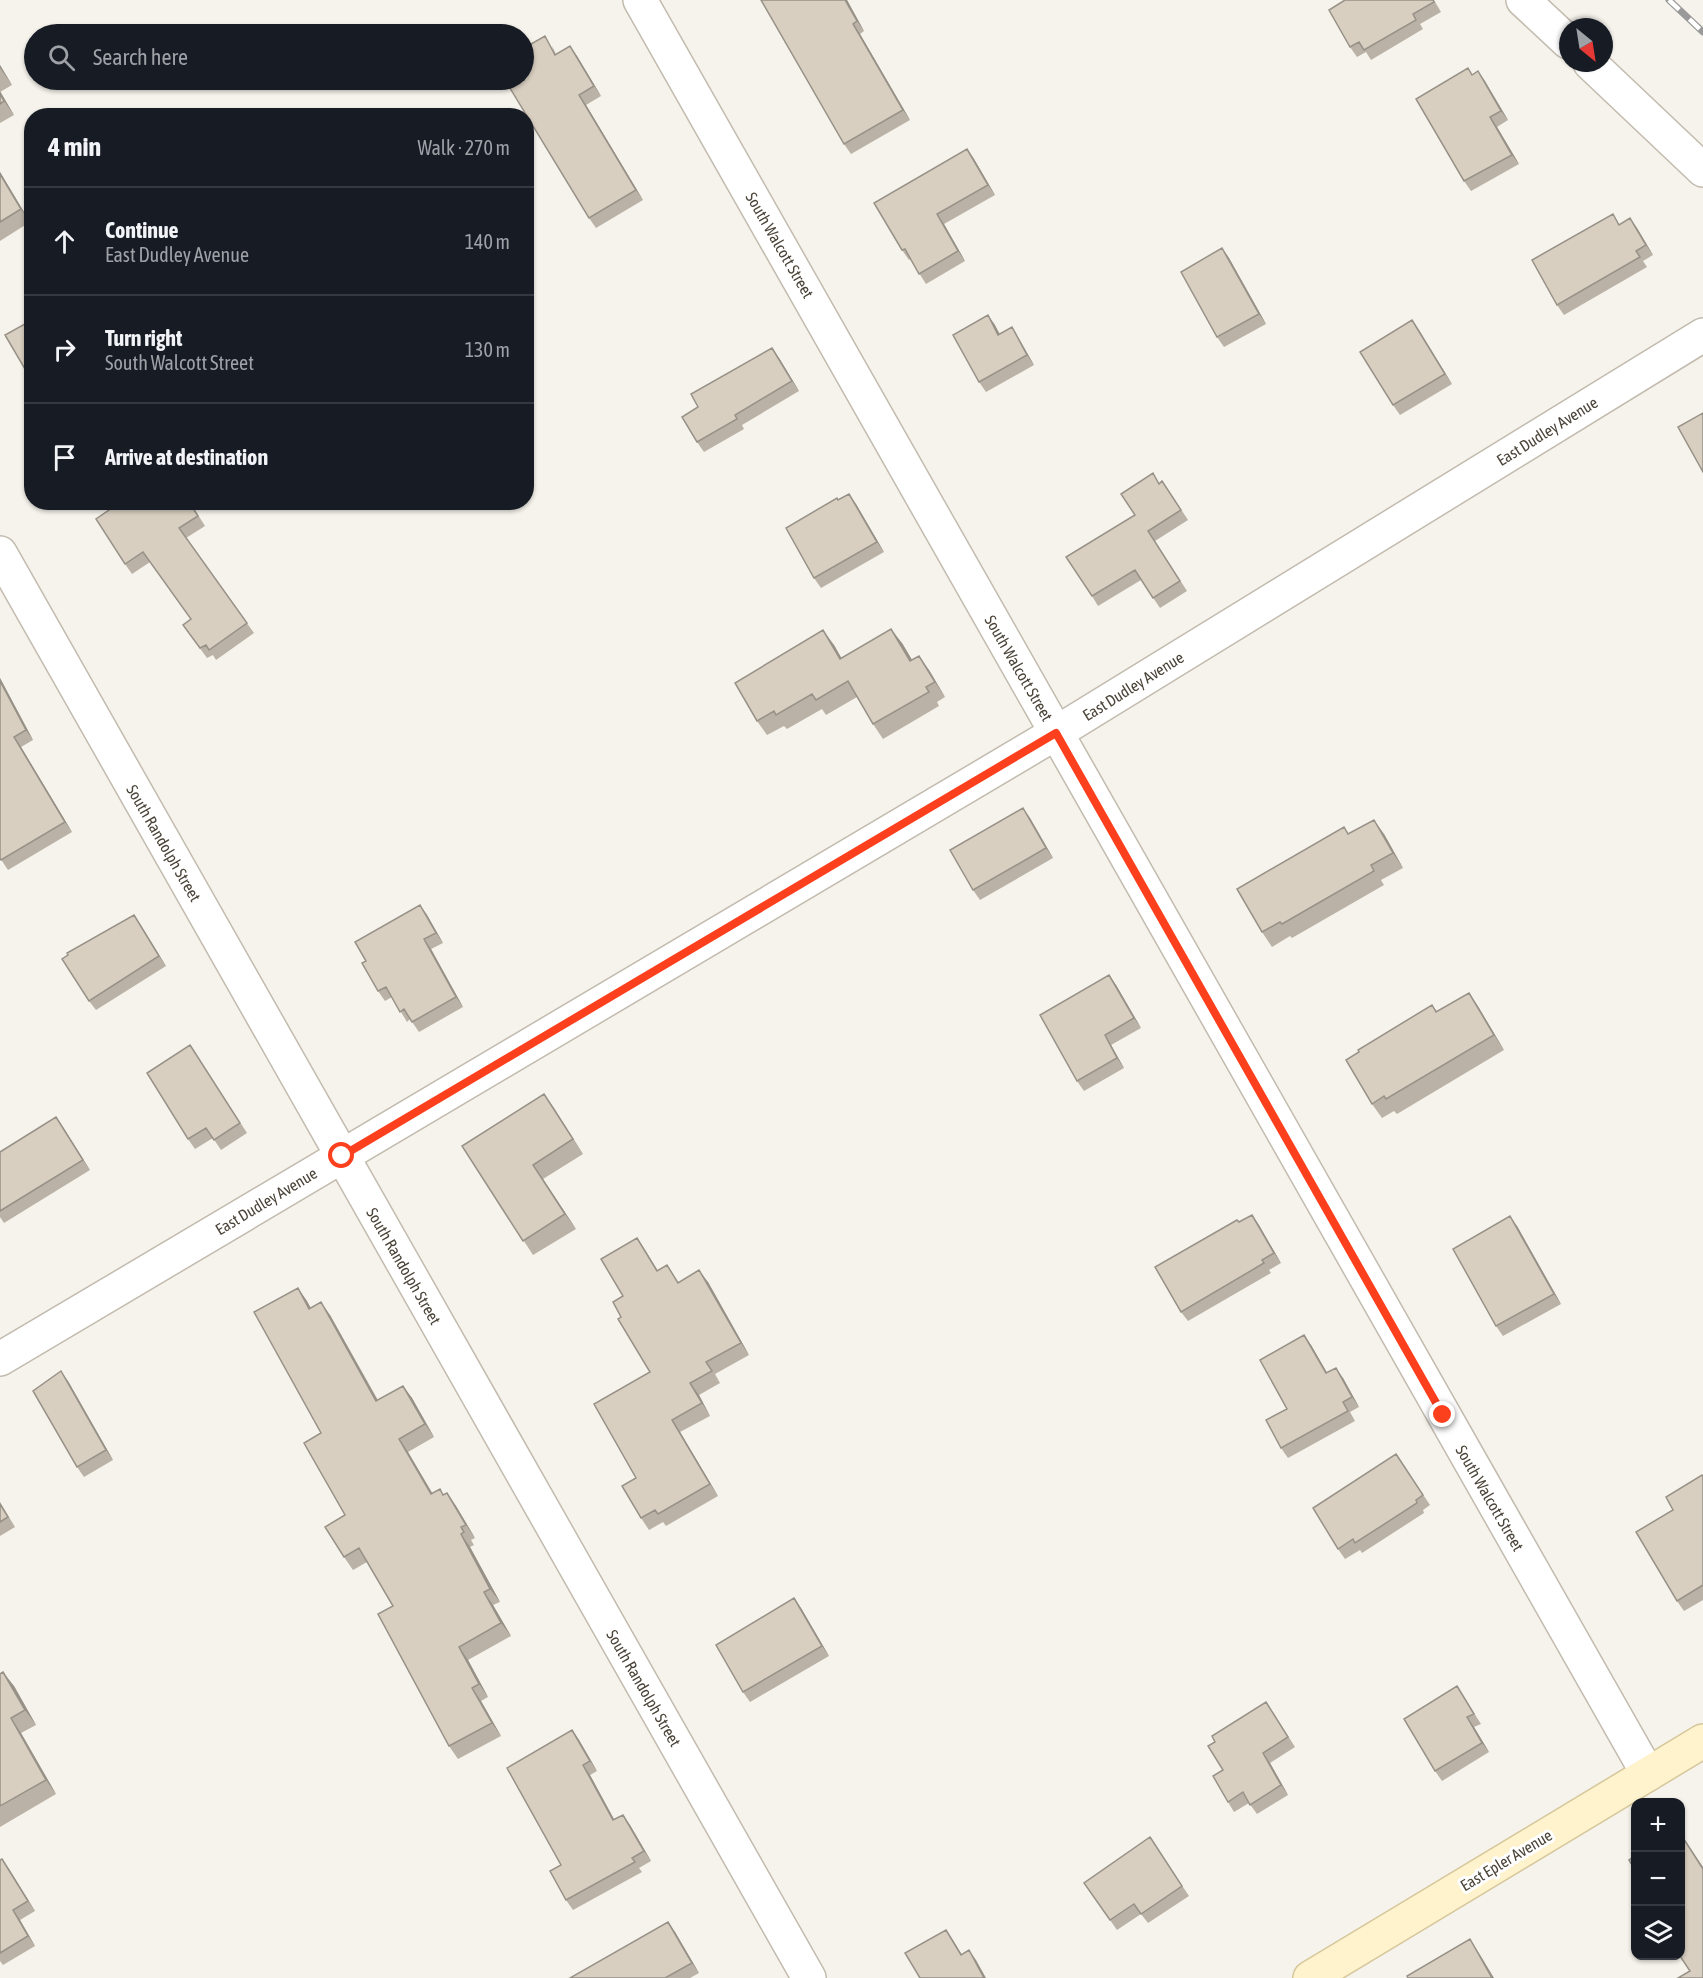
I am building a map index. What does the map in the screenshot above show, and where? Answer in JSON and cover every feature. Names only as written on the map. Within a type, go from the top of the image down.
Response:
[{"type":"street","name":"South Walcott Street","points":[[640,0],[1648,1774]]},
{"type":"street","points":[[1523,0],[1559,34]]},
{"type":"street","points":[[1600,72],[1703,170]]},
{"type":"street","name":"East Dudley Avenue","points":[[0,1359],[1056,733],[1703,335]]},
{"type":"street","name":"South Randolph Street","points":[[0,553],[809,1978]]},
{"type":"street","name":"East Epler Avenue","points":[[1310,1978],[1703,1741]]},
{"type":"building","points":[[761,0],[845,0],[857,21],[853,24],[903,110],[844,144]]},
{"type":"building","points":[[1345,0],[1433,0],[1434,2],[1413,14],[1416,20],[1364,50],[1359,42],[1350,47],[1329,10]]},
{"type":"building","points":[[545,36],[555,55],[570,46],[594,86],[579,95],[636,190],[589,218],[534,128],[534,108],[522,108],[511,90],[534,90],[534,42]]},
{"type":"building","points":[[1468,68],[1472,75],[1478,71],[1501,111],[1490,117],[1512,155],[1464,181],[1416,99]]},
{"type":"building","points":[[967,149],[988,185],[937,214],[958,251],[919,274],[874,203]]},
{"type":"building","points":[[0,174],[21,209],[0,222]]},
{"type":"building","points":[[1613,214],[1619,225],[1630,218],[1646,245],[1636,251],[1640,257],[1557,305],[1532,260]]},
{"type":"building","points":[[1222,248],[1259,314],[1217,337],[1181,272]]},
{"type":"building","points":[[988,315],[998,335],[1012,327],[1027,355],[979,382],[953,335]]},
{"type":"building","points":[[1412,320],[1445,374],[1393,405],[1360,352]]},
{"type":"building","points":[[24,324],[24,367],[5,335]]},
{"type":"building","points":[[772,348],[792,381],[735,415],[737,419],[697,442],[682,417],[698,407],[691,394]]},
{"type":"building","points":[[1703,413],[1703,472],[1678,427]]},
{"type":"building","points":[[1153,473],[1159,484],[1162,481],[1181,510],[1148,531],[1180,581],[1153,598],[1135,570],[1092,596],[1066,557],[1135,515],[1121,494]]},
{"type":"building","points":[[849,494],[877,542],[814,578],[786,528],[837,498],[838,500]]},
{"type":"building","points":[[109,510],[194,510],[198,516],[179,528],[247,623],[209,650],[206,645],[200,648],[183,625],[191,619],[143,552],[125,564],[96,519]]},
{"type":"building","points":[[891,629],[910,661],[919,656],[935,682],[926,687],[929,692],[873,724],[848,681],[816,700],[812,694],[776,715],[774,711],[757,721],[735,683],[823,630],[840,659]]},
{"type":"building","points":[[0,681],[26,730],[14,737],[65,822],[1,860],[0,858]]},
{"type":"building","points":[[1023,808],[1046,848],[973,890],[950,850]]},
{"type":"building","points":[[1374,820],[1393,853],[1371,865],[1374,871],[1282,924],[1280,922],[1262,932],[1237,889],[1344,827],[1348,834]]},
{"type":"building","points":[[420,905],[436,933],[424,939],[456,997],[412,1022],[404,1009],[400,1012],[386,987],[378,991],[362,963],[366,961],[355,942]]},
{"type":"building","points":[[134,915],[159,956],[89,1001],[62,959],[68,955],[67,953]]},
{"type":"building","points":[[1109,975],[1134,1018],[1105,1035],[1117,1058],[1077,1081],[1040,1015]]},
{"type":"building","points":[[1469,993],[1494,1035],[1386,1099],[1384,1096],[1372,1104],[1346,1060],[1359,1052],[1358,1050],[1432,1005],[1436,1012]]},
{"type":"building","points":[[190,1045],[240,1123],[214,1140],[206,1128],[188,1139],[147,1073]]},
{"type":"building","points":[[544,1094],[573,1139],[533,1165],[565,1214],[523,1241],[462,1146]]},
{"type":"building","points":[[56,1117],[83,1160],[0,1211],[0,1152]]},
{"type":"building","points":[[1252,1215],[1274,1253],[1262,1260],[1264,1263],[1181,1312],[1155,1267],[1237,1220],[1239,1222]]},
{"type":"building","points":[[1510,1216],[1554,1294],[1496,1326],[1453,1249]]},
{"type":"building","points":[[637,1238],[657,1271],[667,1265],[678,1283],[699,1270],[741,1343],[706,1362],[712,1371],[690,1383],[702,1403],[672,1420],[710,1484],[658,1514],[655,1510],[641,1518],[622,1486],[636,1478],[594,1404],[650,1372],[618,1319],[621,1317],[613,1302],[623,1296],[601,1259]]},
{"type":"building","points":[[298,1288],[309,1309],[321,1302],[376,1401],[403,1386],[425,1424],[399,1439],[431,1494],[440,1489],[443,1495],[447,1493],[466,1525],[461,1527],[464,1532],[461,1534],[490,1589],[484,1592],[501,1623],[459,1647],[479,1684],[472,1688],[492,1723],[449,1746],[378,1614],[393,1606],[359,1548],[344,1557],[325,1527],[345,1515],[304,1443],[321,1433],[254,1312]]},
{"type":"building","points":[[1304,1335],[1326,1373],[1336,1368],[1352,1397],[1343,1402],[1348,1411],[1281,1448],[1266,1420],[1287,1409],[1260,1360]]},
{"type":"building","points":[[61,1371],[106,1450],[77,1467],[33,1391]]},
{"type":"building","points":[[1396,1454],[1423,1495],[1416,1500],[1417,1503],[1355,1543],[1353,1539],[1338,1549],[1313,1508]]},
{"type":"building","points":[[1702,1475],[1703,1585],[1677,1601],[1636,1532],[1673,1510],[1666,1497]]},
{"type":"building","points":[[0,1504],[8,1517],[0,1522]]},
{"type":"building","points":[[794,1598],[822,1646],[743,1692],[716,1645]]},
{"type":"building","points":[[3,1672],[25,1710],[11,1718],[46,1780],[0,1806],[0,1674]]},
{"type":"building","points":[[1457,1686],[1474,1714],[1467,1717],[1482,1743],[1435,1771],[1404,1719]]},
{"type":"building","points":[[1266,1702],[1288,1737],[1263,1753],[1281,1785],[1250,1805],[1243,1792],[1228,1802],[1213,1776],[1223,1770],[1208,1746],[1215,1742],[1212,1736]]},
{"type":"building","points":[[572,1730],[590,1761],[583,1765],[613,1820],[623,1815],[644,1851],[632,1858],[635,1862],[566,1900],[550,1871],[561,1865],[507,1768]]},
{"type":"building","points":[[1150,1837],[1182,1886],[1141,1914],[1134,1904],[1110,1920],[1084,1883]]},
{"type":"building","points":[[1685,1841],[1703,1869],[1703,1978],[1678,1978],[1690,1971],[1683,1960],[1685,1960]]},
{"type":"building","points":[[2,1859],[28,1901],[13,1910],[28,1936],[0,1953],[0,1860]]},
{"type":"building","points":[[668,1922],[692,1963],[665,1978],[570,1978]]},
{"type":"building","points":[[946,1930],[961,1955],[969,1950],[984,1978],[920,1978],[905,1953]]},
{"type":"building","points":[[1470,1939],[1492,1978],[1408,1978],[1407,1976]]},
{"type":"railway","points":[[1669,0],[1703,32]]},
{"type":"route","points":[[342,1156],[1056,733],[1443,1415]]}]
